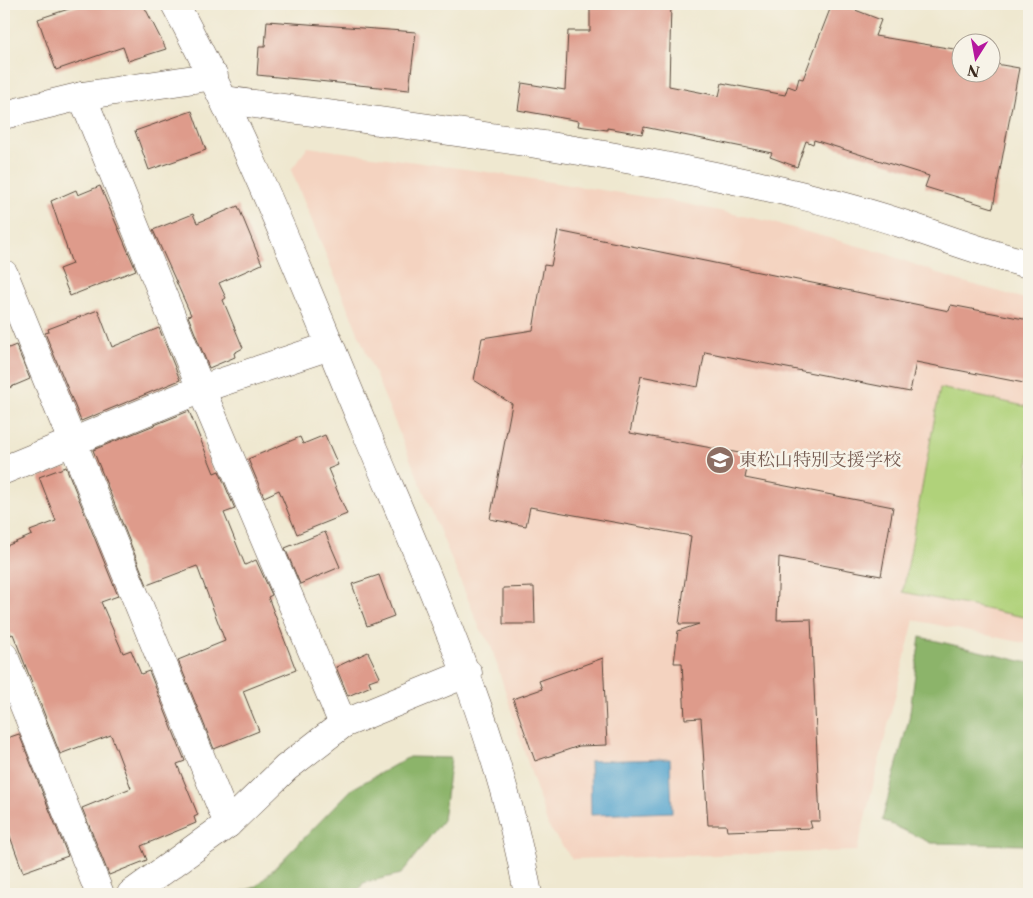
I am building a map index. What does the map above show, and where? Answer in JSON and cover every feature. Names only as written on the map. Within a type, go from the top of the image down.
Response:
[{"type":"street","points":[[175,4],[220,88],[468,674],[501,776],[528,894]]},
{"type":"street","points":[[4,115],[82,96],[220,88],[442,129],[641,162],[792,194],[898,222],[999,257],[1029,264]]},
{"type":"street","points":[[82,96],[201,390],[344,724]]},
{"type":"street","points":[[4,274],[71,443],[228,824]]},
{"type":"street","points":[[4,470],[201,390],[330,346]]},
{"type":"street","points":[[4,656],[100,894]]},
{"type":"street","points":[[131,894],[228,824],[286,768],[344,724],[468,674]]},
{"type":"shaded area","name":"東松山特別支援学校","points":[[308,147],[494,173],[677,202],[767,221],[884,253],[953,279],[1029,300],[1029,644],[914,620],[857,851],[572,859],[548,826],[490,643],[481,631],[291,170]]},
{"type":"green space","points":[[940,388],[1029,407],[1029,618],[903,592]]},
{"type":"green space","points":[[920,637],[1029,663],[1029,845],[931,843],[882,820],[909,719]]},
{"type":"green space","points":[[409,757],[451,758],[443,820],[401,874],[363,883],[357,894],[234,894],[256,887],[352,789]]},
{"type":"water","points":[[670,759],[672,812],[591,815],[590,761]]},
{"type":"building","points":[[84,4],[143,4],[166,49],[128,61],[123,47],[56,70],[38,19]]},
{"type":"building","points":[[590,4],[671,4],[669,86],[719,96],[722,83],[785,95],[788,86],[796,89],[799,78],[803,79],[832,4],[840,4],[881,20],[875,36],[950,48],[950,82],[1000,82],[1000,65],[1019,68],[993,208],[925,187],[929,176],[814,140],[813,144],[806,141],[797,167],[770,157],[772,153],[644,127],[642,134],[607,128],[607,130],[578,126],[579,121],[518,110],[522,83],[565,90],[568,31],[590,31]]},
{"type":"building","points":[[267,21],[416,32],[409,90],[257,75],[259,47],[265,47]]},
{"type":"building","points":[[192,111],[206,150],[149,170],[135,131]]},
{"type":"building","points":[[100,186],[136,270],[70,296],[59,269],[72,264],[51,201],[76,190],[78,195]]},
{"type":"building","points":[[238,206],[262,264],[219,283],[226,298],[223,300],[243,348],[234,353],[235,357],[209,368],[188,316],[191,315],[153,230],[193,214],[197,223]]},
{"type":"building","points":[[558,231],[949,311],[951,305],[1029,320],[1029,384],[916,362],[910,392],[705,352],[698,387],[641,376],[630,433],[750,455],[745,478],[893,507],[881,576],[779,557],[777,620],[811,619],[820,821],[810,821],[812,828],[727,831],[726,825],[708,825],[701,718],[685,719],[682,663],[674,663],[678,631],[699,624],[679,624],[691,536],[530,507],[526,526],[490,519],[512,404],[474,380],[482,338],[533,330],[544,265],[551,266]]},
{"type":"building","points":[[98,310],[112,347],[159,328],[180,380],[81,421],[45,333],[49,332],[48,329]]},
{"type":"building","points":[[16,345],[30,379],[4,390],[4,350]]},
{"type":"building","points":[[189,411],[214,473],[219,471],[235,509],[224,513],[245,565],[256,560],[272,595],[268,597],[296,670],[243,691],[259,731],[214,749],[178,660],[225,641],[197,566],[147,585],[93,450]]},
{"type":"building","points":[[325,435],[338,465],[328,469],[347,514],[297,534],[279,490],[264,497],[248,459],[300,437],[303,444]]},
{"type":"building","points":[[66,467],[118,596],[101,602],[123,653],[131,650],[141,674],[149,671],[185,761],[177,764],[198,815],[194,817],[196,823],[141,846],[147,860],[109,875],[82,808],[131,788],[111,735],[60,754],[13,634],[11,635],[4,617],[4,547],[32,535],[30,531],[56,521],[39,477]]},
{"type":"building","points":[[325,532],[340,567],[300,584],[285,548]]},
{"type":"building","points":[[379,575],[394,616],[367,626],[352,584]]},
{"type":"building","points":[[534,587],[535,624],[503,624],[503,588]]},
{"type":"building","points":[[368,652],[380,677],[369,681],[371,686],[348,696],[336,667]]},
{"type":"building","points":[[603,658],[607,745],[579,746],[535,761],[513,699],[542,689],[539,681]]},
{"type":"building","points":[[19,734],[68,856],[23,872],[4,820],[4,739]]},
{"type":"place","name":"東松山特別支援学校","points":[[720,460]]}]
